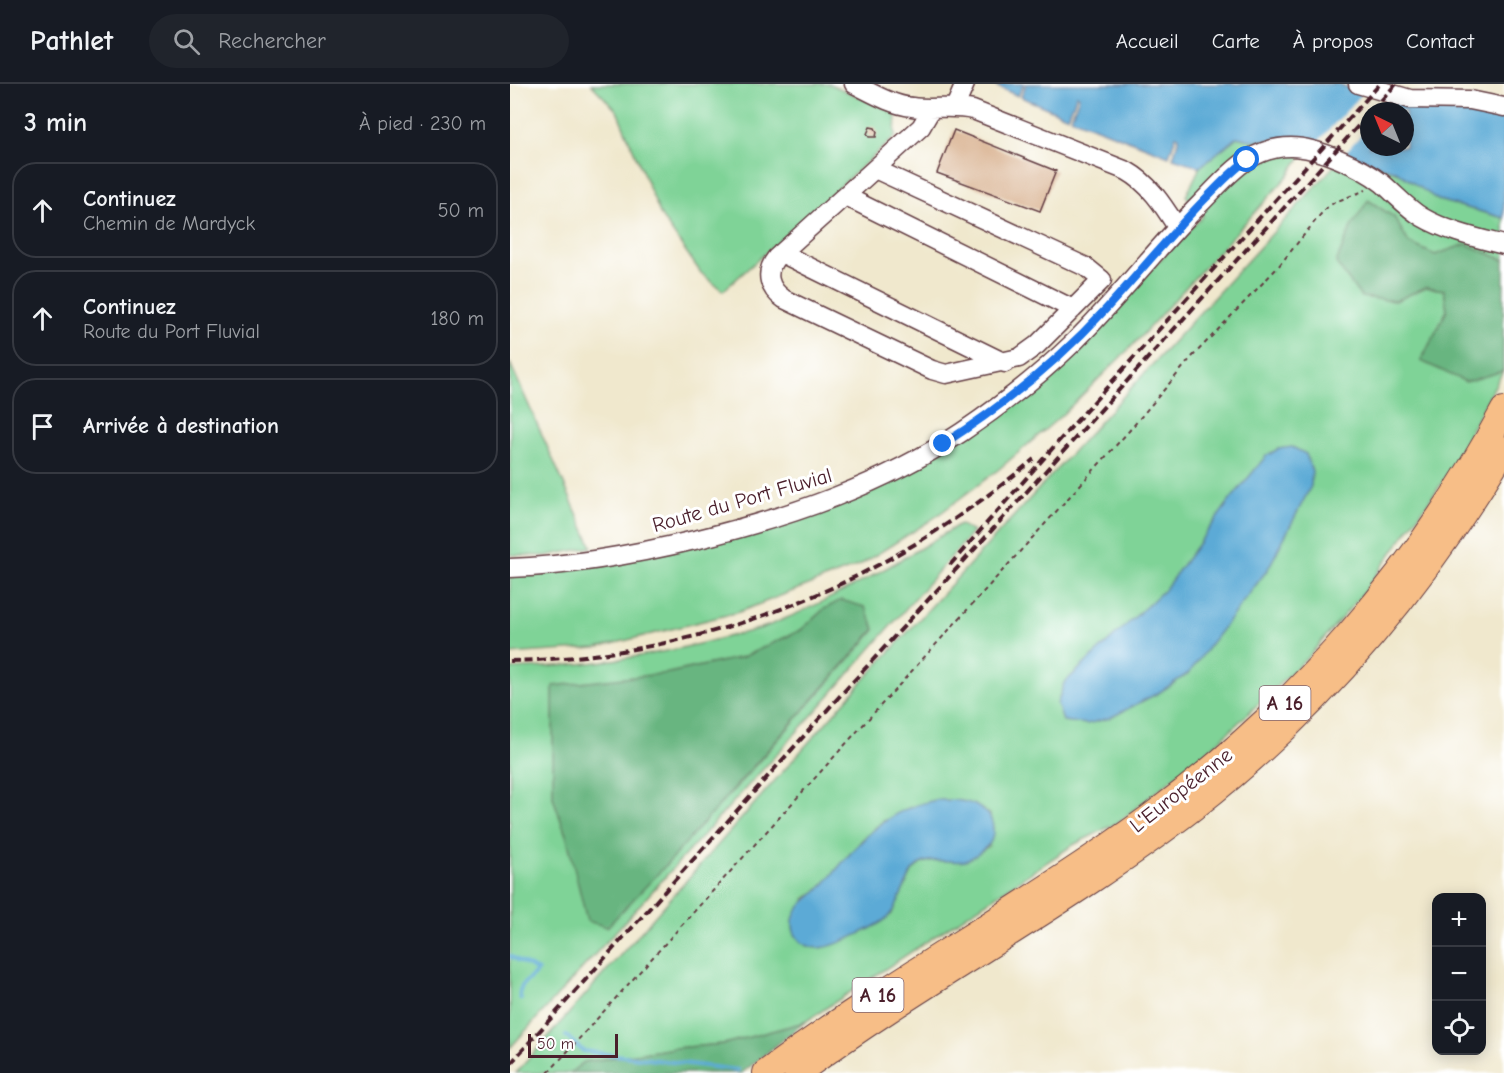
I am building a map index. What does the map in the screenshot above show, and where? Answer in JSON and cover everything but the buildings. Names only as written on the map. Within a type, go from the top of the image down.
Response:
[{"type":"highway","name":"L'Européenne","points":[[766,1073],[854,1011],[1130,832],[1186,790],[1258,728],[1308,679],[1386,590],[1442,514],[1504,410]]},
{"type":"highway","name":"L'Européenne","points":[[797,1073],[863,1026],[1123,857],[1188,811],[1246,764],[1313,701],[1393,611],[1452,532],[1504,448]]},
{"type":"street","points":[[854,84],[902,105],[915,108],[955,107],[982,113],[1127,171],[1141,179],[1152,190],[1178,227]]},
{"type":"street","points":[[955,107],[965,84]]},
{"type":"street","points":[[1358,84],[1402,98],[1470,100],[1504,107]]},
{"type":"street","points":[[875,169],[1090,270],[1102,280],[1032,350],[1019,358],[1005,363],[946,374],[937,372],[784,299],[774,290],[769,279],[770,267],[781,253],[921,127],[932,108]]},
{"type":"street","name":"Route du Port Fluvial","points":[[510,568],[602,560],[730,531],[831,500],[912,462],[991,412],[1050,364],[1106,309],[1178,227],[1241,165],[1254,156],[1276,149],[1299,148],[1336,159],[1361,169],[1382,183],[1409,208],[1430,221],[1504,245]]},
{"type":"street","points":[[845,196],[1073,309]]},
{"type":"street","points":[[781,253],[1005,363]]},
{"type":"path","points":[[548,1073],[1133,427],[1191,358],[1278,267],[1325,209],[1335,202],[1382,183]]},
{"type":"green space","points":[[591,84],[830,84],[896,113],[895,137],[723,291],[701,273],[661,216],[617,111]]},
{"type":"green space","points":[[1237,137],[1279,139],[1310,144],[1287,177],[1134,344],[1061,416],[998,470],[930,521],[860,565],[739,612],[596,648],[510,654],[510,574],[751,532],[999,416],[1203,216],[1186,196],[1200,167]]},
{"type":"green space","points":[[1344,155],[1402,174],[1438,200],[1504,218],[1504,260],[1466,244],[1435,255],[1409,243],[1394,217],[1395,301],[1426,287],[1444,290],[1447,310],[1421,361],[1466,381],[1503,371],[1442,483],[1363,593],[1309,656],[1217,743],[1117,823],[1073,845],[805,1022],[724,1044],[675,1048],[584,1062],[570,1073],[516,1073],[862,682]],"holes":[[[961,801],[975,805],[990,815],[989,846],[965,861],[935,860],[922,863],[913,870],[891,915],[805,899],[824,885],[862,840],[883,821]]]},
{"type":"green space","points":[[1368,200],[1394,217],[1409,243],[1435,255],[1466,244],[1504,260],[1503,371],[1466,382],[1421,361],[1447,310],[1444,290],[1426,287],[1395,301],[1361,297],[1336,263],[1351,227]]},
{"type":"green space","points":[[510,363],[592,547],[545,556],[510,555]]},
{"type":"green space","points":[[960,524],[973,532],[824,702],[510,1048],[510,669],[564,666],[644,655],[696,645],[758,629],[843,591],[891,566]],"holes":[[[865,608],[875,630],[737,786],[607,927],[578,878],[553,797],[669,673],[743,657],[801,630],[824,609]]]},
{"type":"green space","points":[[841,600],[865,607],[875,629],[668,863],[607,927],[587,921],[567,838],[553,797],[553,686],[669,673],[743,657],[801,630],[824,609]]},
{"type":"green space","points":[[805,1022],[742,1073],[570,1073],[584,1062],[675,1048],[724,1044]]},
{"type":"water","points":[[991,84],[1024,84],[1018,96]]},
{"type":"water","points":[[1026,84],[1338,84],[1355,90],[1461,105],[1504,114],[1504,218],[1438,200],[1396,171],[1279,139],[1255,141],[1237,137],[1200,167],[1173,158],[1179,137],[1176,136],[1169,156],[1071,118],[1079,97],[1077,95],[1068,117],[1021,97]]},
{"type":"water","points":[[1292,447],[1306,454],[1312,471],[1311,486],[1268,569],[1189,673],[1160,692],[1110,718],[1087,724],[1063,721],[1057,704],[1064,683],[1165,589],[1231,499],[1266,456],[1278,449]]},
{"type":"water","points":[[936,800],[964,802],[975,805],[983,811],[989,816],[993,825],[989,844],[965,861],[931,861],[918,865],[912,872],[893,911],[871,928],[827,947],[810,947],[803,943],[796,936],[793,925],[795,914],[801,905],[822,886],[873,830],[901,812]]},
{"type":"pier","points":[[1366,90],[1395,98],[1391,102],[1360,102],[1360,136],[1341,157],[1312,148]]},
{"type":"waterway","points":[[510,956],[538,971],[522,987],[521,999]]},
{"type":"waterway","points":[[566,1036],[583,1051],[738,1070]]},
{"type":"railway","points":[[950,565],[1380,84]]},
{"type":"railway","points":[[1380,102],[1396,84]]},
{"type":"railway","points":[[510,1064],[838,698],[1360,124]]},
{"type":"railway","points":[[510,661],[583,656],[654,645],[723,628],[790,606],[854,577],[916,543],[976,504],[1034,459]]},
{"type":"route","points":[[943,444],[991,412],[1071,345],[1178,227],[1247,160]]}]
